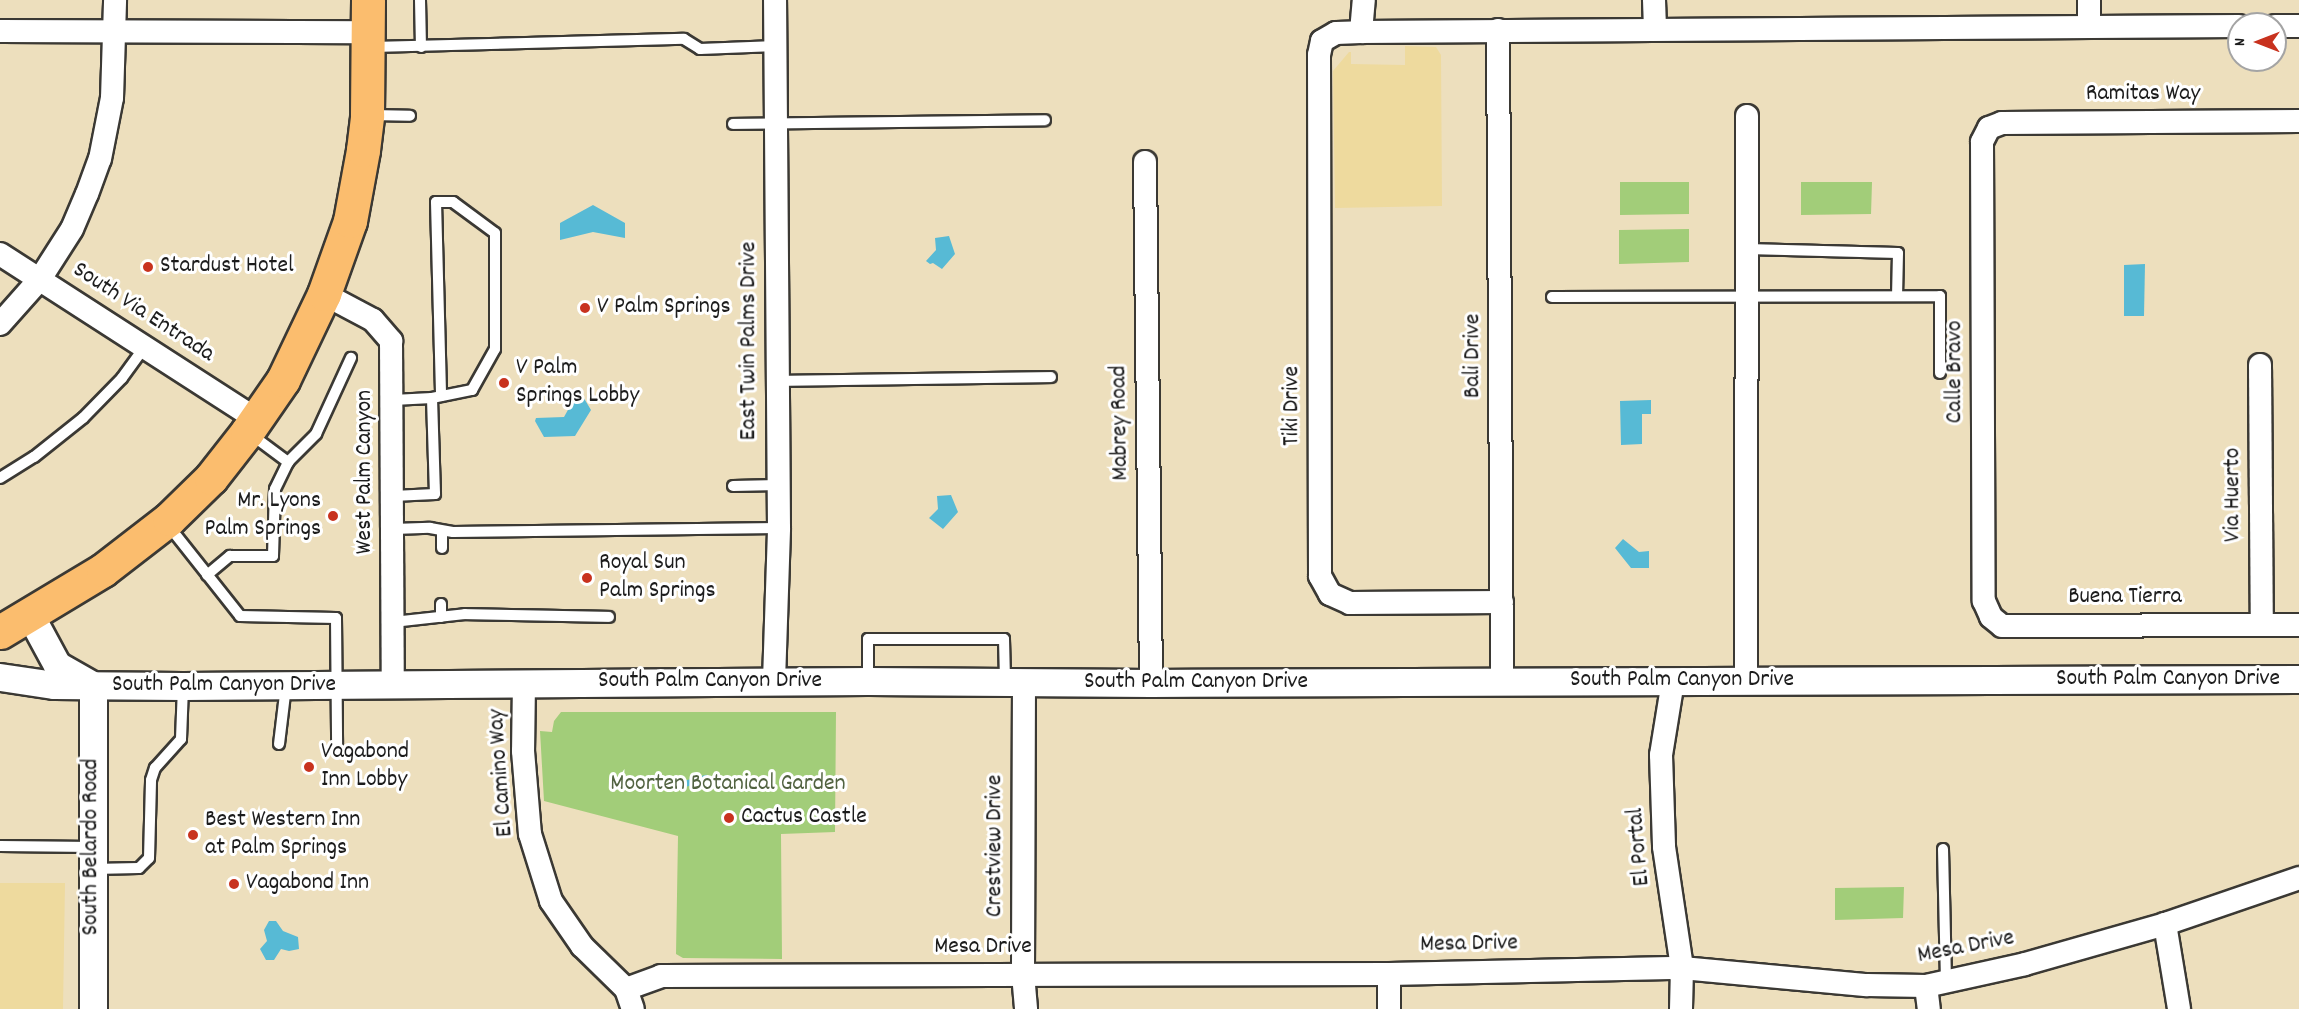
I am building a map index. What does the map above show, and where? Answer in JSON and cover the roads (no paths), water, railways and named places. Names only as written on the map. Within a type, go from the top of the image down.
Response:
[{"type":"main road","points":[[0,632],[104,570],[165,522],[211,478],[252,426],[288,370],[324,294],[350,221],[367,115],[368,0]]},
{"type":"street","points":[[0,324],[40,279],[72,229],[100,159],[112,98],[115,0]]},
{"type":"street","name":"East Twin Palms Drive","points":[[774,681],[779,528],[775,0]]},
{"type":"street","points":[[1364,0],[1361,32],[2227,26]]},
{"type":"street","points":[[1654,0],[1655,29]]},
{"type":"street","points":[[2089,0],[2089,27]]},
{"type":"street","name":"Bali Drive","points":[[1498,30],[1502,681]]},
{"type":"street","points":[[0,31],[115,31],[368,40]]},
{"type":"street","name":"Tiki Drive","points":[[1361,32],[1336,33],[1322,41],[1318,55],[1320,576],[1330,594],[1350,603],[1502,602]]},
{"type":"street","points":[[1746,681],[1747,116]]},
{"type":"street","name":"Ramitas Way","points":[[1989,128],[2002,123],[2299,121]]},
{"type":"street","name":"Calle Bravo","points":[[1989,128],[1982,142],[1982,165],[1984,601],[1991,617]]},
{"type":"street","name":"Mabrey Road","points":[[1145,162],[1151,683]]},
{"type":"street","name":"South Via Entrada","points":[[0,254],[145,345],[252,426]]},
{"type":"street","name":"West Palm Canyon","points":[[324,294],[373,320],[391,342],[393,685]]},
{"type":"street","name":"Via Huerto","points":[[2260,365],[2262,625]]},
{"type":"street","points":[[30,615],[57,664],[93,686]]},
{"type":"street","name":"Buena Tierra","points":[[1991,617],[2002,626],[2299,625]]},
{"type":"street","name":"South Palm Canyon Drive","points":[[0,677],[33,683],[93,686],[774,681],[1151,683],[2299,680]]},
{"type":"street","name":"El Portal","points":[[1673,681],[1661,755],[1664,847],[1682,968],[1681,1009]]},
{"type":"street","name":"El Camino Way","points":[[524,682],[523,751],[530,834],[551,900],[582,946],[630,999]]},
{"type":"street","name":"Crestview Drive","points":[[1015,682],[1023,974],[1026,1009]]},
{"type":"street","name":"South Belardo Road","points":[[93,686],[93,1009]]},
{"type":"street","name":"Mesa Drive","points":[[630,999],[662,976],[1389,974],[1682,968],[1867,985],[1936,984],[2025,964],[2165,924],[2299,878]]},
{"type":"street","points":[[2165,924],[2179,1009]]},
{"type":"street","points":[[1389,974],[1389,1009]]},
{"type":"street","points":[[1929,1009],[1936,984]]},
{"type":"lane","points":[[420,0],[421,47]]},
{"type":"lane","points":[[368,40],[421,47],[684,39],[700,49],[776,46]]},
{"type":"lane","points":[[367,115],[410,116]]},
{"type":"lane","points":[[733,124],[1045,120]]},
{"type":"lane","points":[[393,400],[437,397],[472,390],[495,349],[495,233],[453,202],[436,202],[437,397],[435,494],[393,496]]},
{"type":"lane","points":[[1747,249],[1898,253],[1897,296]]},
{"type":"lane","points":[[1552,297],[1940,296],[1940,373]]},
{"type":"lane","points":[[0,478],[34,457],[83,418],[122,378],[145,345]]},
{"type":"lane","points":[[207,575],[230,556],[273,556],[274,489],[288,462],[316,434],[351,357]]},
{"type":"lane","points":[[777,381],[1051,377]]},
{"type":"lane","points":[[252,426],[288,462]]},
{"type":"lane","points":[[733,486],[778,485]]},
{"type":"lane","points":[[165,522],[240,616],[336,618],[337,744]]},
{"type":"lane","points":[[393,529],[430,528],[442,531],[779,528]]},
{"type":"lane","points":[[442,531],[442,548]]},
{"type":"lane","points":[[441,604],[441,617]]},
{"type":"lane","points":[[393,622],[465,614],[609,617]]},
{"type":"lane","points":[[868,681],[868,639],[1004,639],[1015,682]]},
{"type":"lane","points":[[0,846],[92,858],[139,868],[149,858],[151,780],[155,768],[181,739],[183,686]]},
{"type":"lane","points":[[279,744],[286,686]]},
{"type":"lane","points":[[1936,984],[1943,849]]},
{"type":"water","points":[[593,205],[625,223],[625,238],[593,232],[560,240],[560,223]]},
{"type":"water","points":[[949,236],[955,254],[942,269],[926,261],[936,250],[935,238]]},
{"type":"water","points":[[2145,264],[2144,316],[2124,316],[2124,265]]},
{"type":"water","points":[[579,390],[591,410],[575,436],[544,437],[535,421],[536,418],[564,417]]},
{"type":"water","points":[[1651,400],[1651,414],[1642,414],[1642,444],[1621,445],[1620,401]]},
{"type":"water","points":[[951,495],[958,512],[943,529],[929,518],[938,509],[937,496]]},
{"type":"water","points":[[1623,539],[1639,552],[1649,551],[1649,568],[1631,568],[1615,548]]},
{"type":"water","points":[[269,921],[276,921],[283,931],[298,937],[299,949],[289,951],[281,949],[274,960],[266,960],[260,949],[267,941],[264,930]]},
{"type":"waterway","points":[[681,785],[706,778]]},
{"type":"place","name":"Stardust Hotel","points":[[148,267]]},
{"type":"place","name":"V Palm Springs","points":[[585,308]]},
{"type":"place","name":"V Palm Springs Lobby","points":[[504,383]]},
{"type":"place","name":"Mr. Lyons Palm Springs","points":[[333,516]]},
{"type":"place","name":"Royal Sun Palm Springs","points":[[587,578]]},
{"type":"place","name":"Vagabond Inn Lobby","points":[[309,767]]},
{"type":"place","name":"Cactus Castle","points":[[729,818]]},
{"type":"place","name":"Best Western Inn at Palm Springs","points":[[193,835]]},
{"type":"place","name":"Vagabond Inn","points":[[234,884]]},
{"type":"park label","name":"Moorten Botanical Garden","points":[[728,785]]}]
